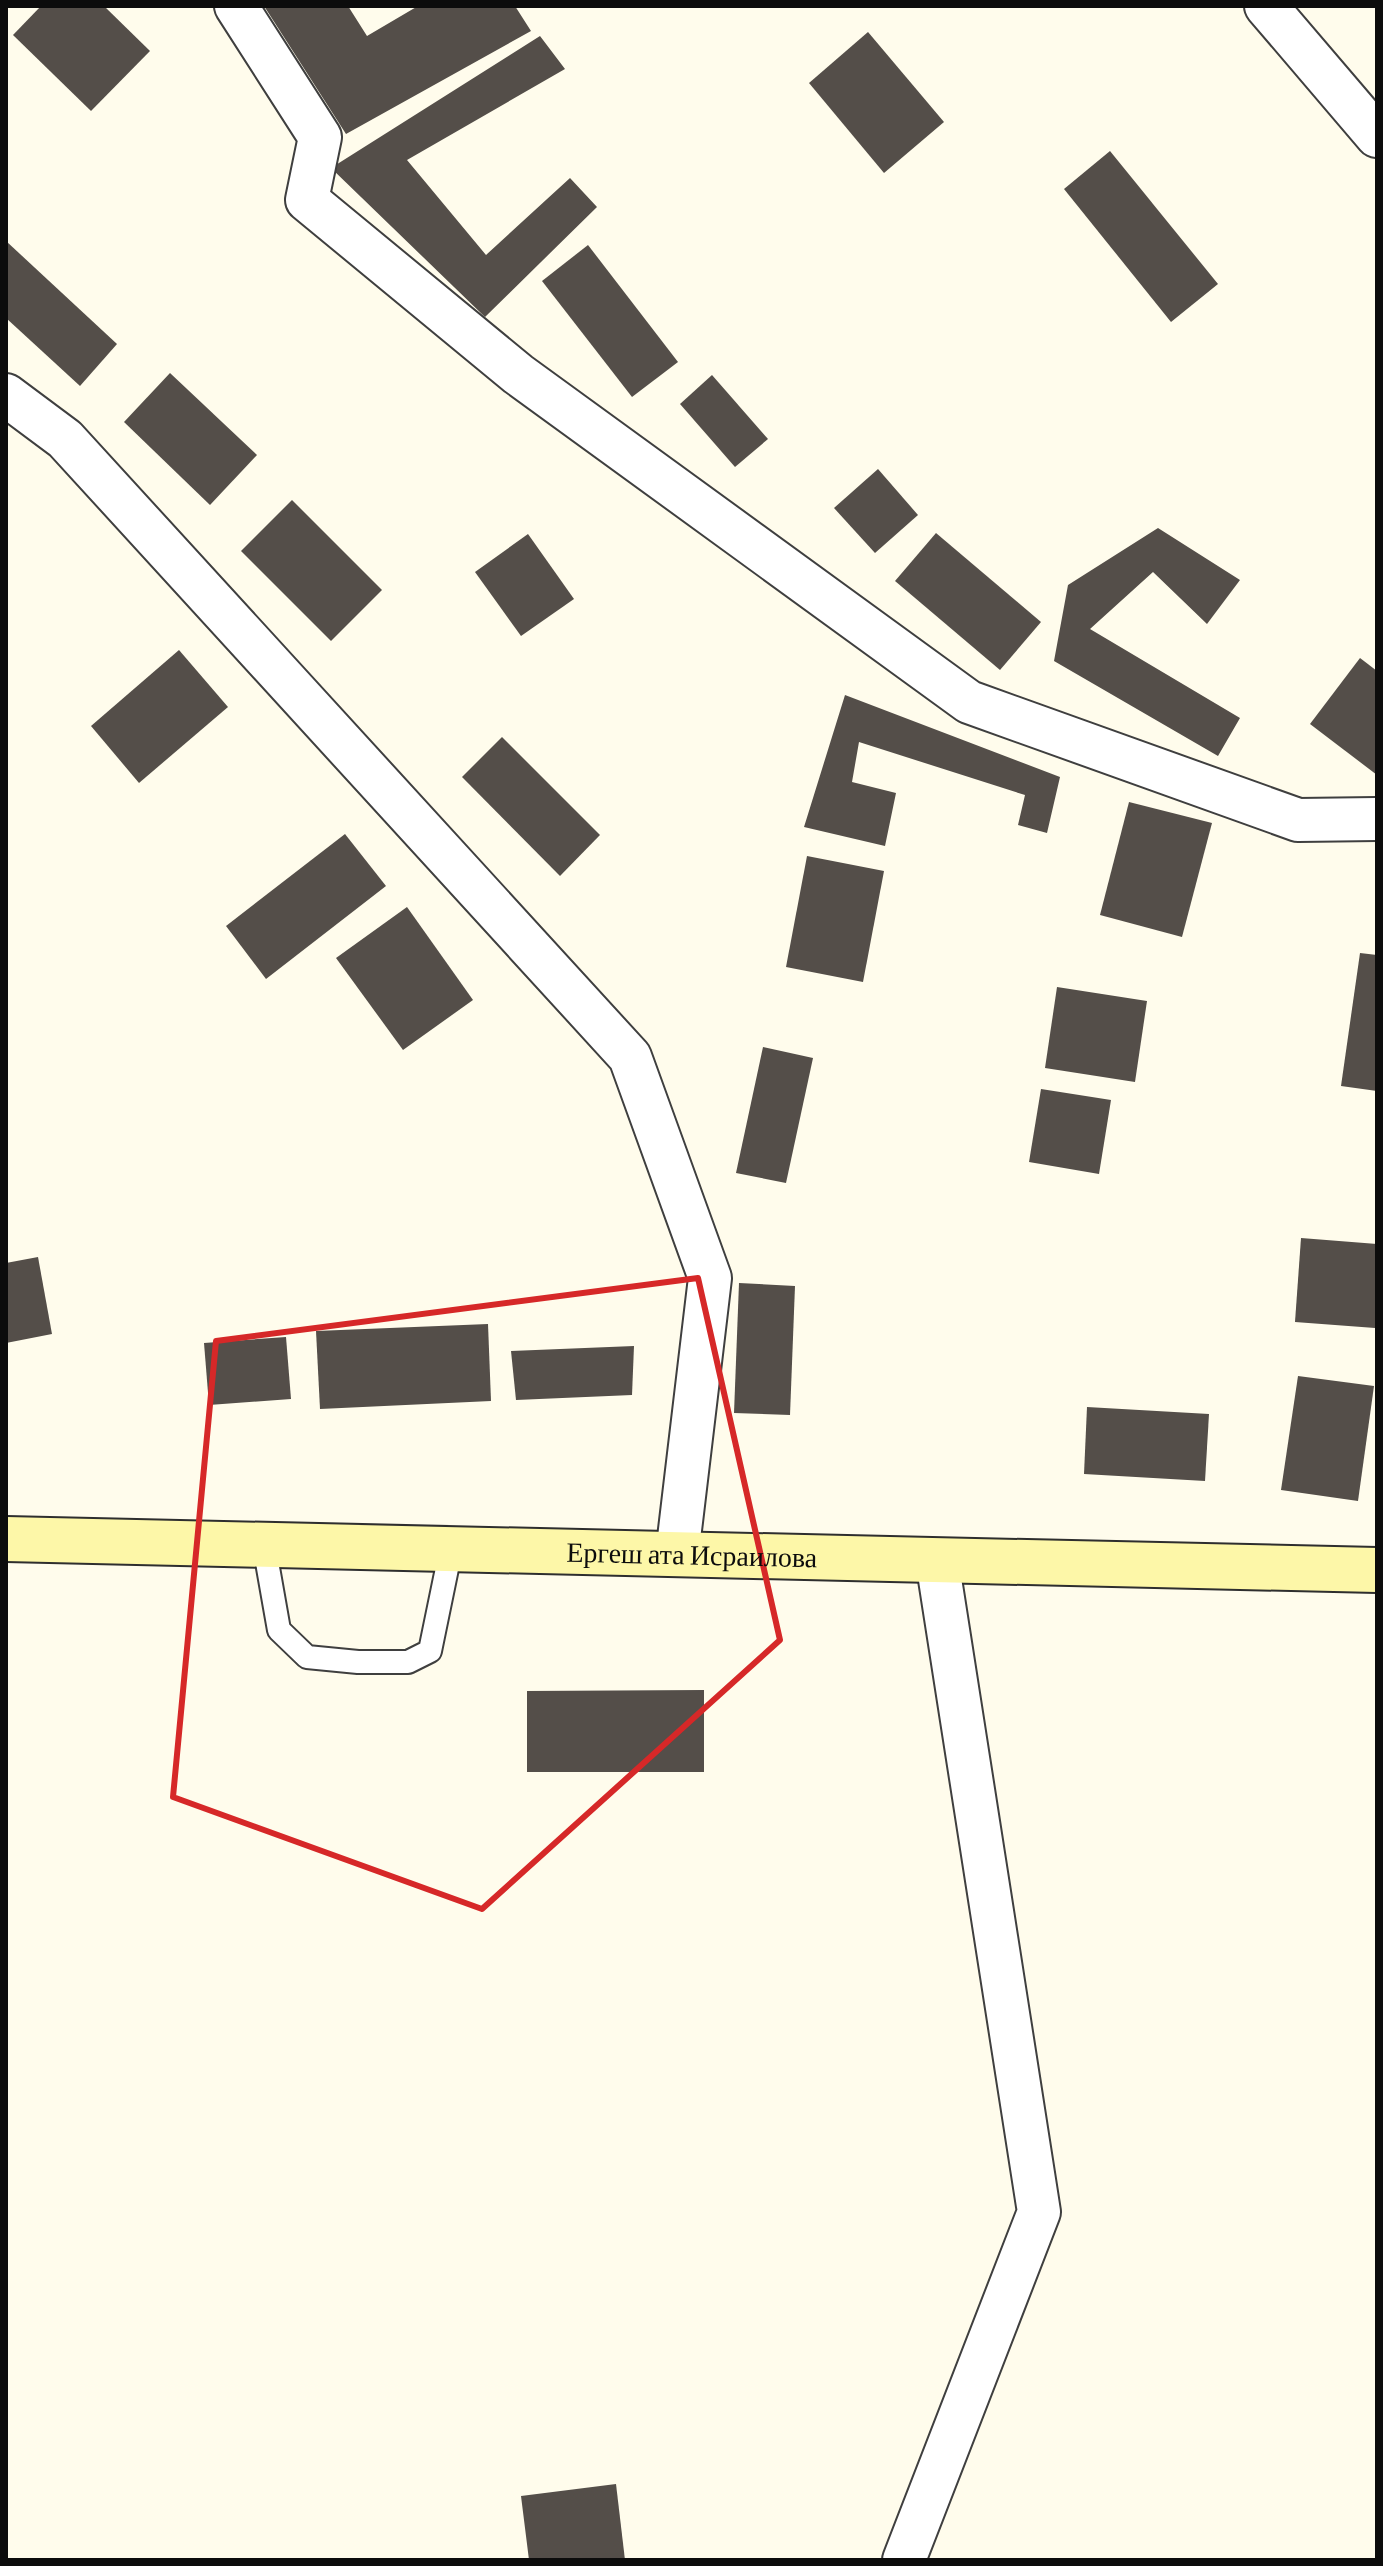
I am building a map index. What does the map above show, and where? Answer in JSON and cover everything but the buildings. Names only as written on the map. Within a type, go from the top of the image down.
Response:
[{"type":"main road","name":"Ергеш ата Исраилова","points":[[6,1539],[1377,1570]]},
{"type":"street","points":[[236,6],[320,137],[307,200],[518,374],[969,702],[1298,820],[1377,819]]},
{"type":"street","points":[[1266,6],[1377,136]]},
{"type":"street","points":[[6,395],[65,439],[630,1057],[710,1278],[677,1555]]},
{"type":"street","points":[[904,2560],[1039,2212],[937,1560]]},
{"type":"lane","points":[[264,1545],[279,1630],[307,1657],[358,1662],[408,1662],[430,1651],[451,1549]]},
{"type":"highlighted area","points":[[698,1278],[780,1640],[482,1909],[173,1797],[216,1341]]}]
